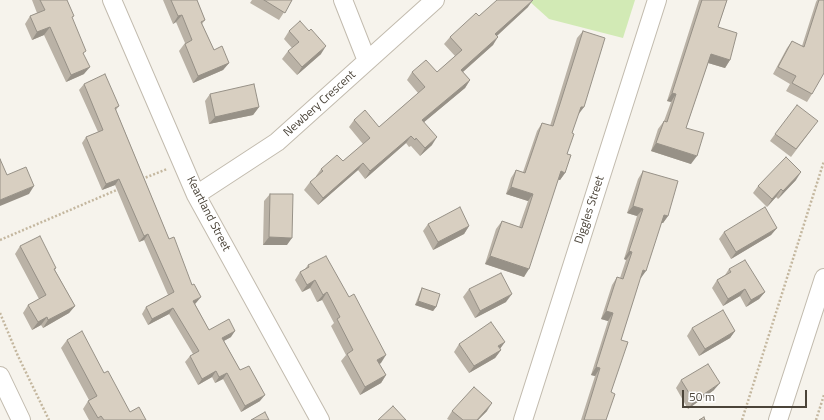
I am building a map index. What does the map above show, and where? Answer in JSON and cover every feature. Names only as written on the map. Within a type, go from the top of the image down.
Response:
[{"type":"street","name":"Keartland Street","points":[[112,0],[196,195],[320,420]]},
{"type":"street","points":[[343,0],[367,61]]},
{"type":"street","name":"Newbery Crescent","points":[[196,195],[277,142],[435,0]]},
{"type":"street","name":"Diggles Street","points":[[523,420],[657,0]]},
{"type":"street","points":[[778,420],[824,278]]},
{"type":"street","points":[[0,376],[21,420]]},
{"type":"path","points":[[742,420],[824,161]]},
{"type":"path","points":[[138,181],[182,162]]},
{"type":"path","points":[[0,240],[124,187]]},
{"type":"path","points":[[0,313],[21,363],[49,420]]},
{"type":"path","points":[[816,420],[824,395]]},
{"type":"green space","points":[[528,0],[635,0],[623,38],[549,19]]},
{"type":"building","points":[[40,0],[67,0],[74,16],[72,17],[86,51],[83,53],[90,67],[71,75],[50,27],[37,32],[30,16],[45,10]]},
{"type":"building","points":[[171,0],[197,0],[205,20],[201,22],[214,50],[222,46],[229,63],[198,76],[185,44],[192,40],[182,15],[178,16]]},
{"type":"building","points":[[264,0],[292,0],[285,13]]},
{"type":"building","points":[[497,0],[533,0],[495,34],[498,37],[461,70],[470,80],[422,120],[437,137],[425,148],[416,138],[415,140],[411,136],[370,171],[363,163],[323,198],[310,182],[323,171],[321,169],[337,155],[343,161],[370,138],[354,120],[365,110],[379,127],[425,87],[412,72],[426,60],[437,72],[462,50],[450,37],[476,13],[479,16]]},
{"type":"building","points":[[702,0],[727,0],[718,27],[737,33],[730,60],[711,54],[686,128],[704,133],[697,156],[656,143],[664,121],[667,122],[676,94],[672,93]]},
{"type":"building","points":[[819,0],[824,0],[824,73],[812,94],[792,83],[796,76],[778,67],[792,41],[804,47]]},
{"type":"building","points":[[300,21],[309,31],[311,29],[326,46],[302,67],[288,51],[299,42],[289,31]]},
{"type":"building","points":[[583,31],[605,38],[584,107],[581,107],[572,133],[574,134],[567,154],[571,155],[565,173],[561,171],[529,269],[490,256],[502,221],[522,228],[533,194],[511,187],[516,170],[525,173],[542,123],[553,126]]},
{"type":"building","points":[[105,74],[119,106],[115,108],[169,239],[174,237],[192,285],[194,284],[201,297],[193,301],[209,330],[229,319],[235,331],[222,338],[240,370],[249,366],[265,395],[245,406],[227,373],[219,377],[216,371],[202,379],[190,356],[199,351],[173,308],[152,319],[146,307],[174,292],[148,234],[144,236],[119,179],[106,184],[86,137],[103,130],[84,84]]},
{"type":"building","points":[[254,84],[259,107],[215,117],[210,94]]},
{"type":"building","points":[[797,105],[818,121],[796,149],[775,134]]},
{"type":"building","points":[[786,157],[801,172],[783,191],[781,189],[772,199],[758,186]]},
{"type":"building","points":[[0,159],[7,175],[26,167],[34,186],[0,200]]},
{"type":"building","points":[[643,171],[678,181],[668,216],[664,215],[646,271],[643,270],[621,340],[628,342],[611,392],[615,394],[606,420],[584,420],[600,368],[596,367],[613,313],[606,311],[617,277],[623,279],[632,252],[629,251],[643,209],[633,206]]},
{"type":"building","points":[[270,194],[293,194],[292,238],[269,237]]},
{"type":"building","points":[[460,207],[469,226],[438,242],[428,224]]},
{"type":"building","points":[[765,207],[777,228],[736,252],[724,232]]},
{"type":"building","points":[[40,236],[56,268],[54,269],[75,306],[48,320],[47,317],[38,322],[28,305],[46,295],[20,246]]},
{"type":"building","points":[[326,256],[349,297],[354,294],[386,355],[377,360],[386,375],[365,387],[347,354],[353,350],[337,319],[340,317],[327,292],[323,295],[315,280],[307,285],[300,272],[309,267],[308,265]]},
{"type":"building","points":[[745,260],[765,292],[751,300],[745,289],[728,299],[717,280],[731,272],[729,269]]},
{"type":"building","points":[[501,273],[512,294],[480,311],[469,289]]},
{"type":"building","points":[[422,288],[440,294],[436,307],[418,301]]},
{"type":"building","points":[[723,310],[735,331],[705,349],[692,328]]},
{"type":"building","points":[[491,322],[505,342],[498,346],[501,350],[474,366],[459,344]]},
{"type":"building","points":[[82,331],[104,373],[108,371],[130,412],[139,407],[146,420],[104,420],[101,416],[98,418],[88,401],[97,396],[67,340]]},
{"type":"building","points":[[708,364],[720,383],[694,401],[681,380]]},
{"type":"building","points":[[474,387],[492,403],[477,420],[463,420],[452,411]]},
{"type":"building","points":[[393,406],[406,420],[378,420]]},
{"type":"building","points":[[265,412],[269,420],[251,420]]}]
